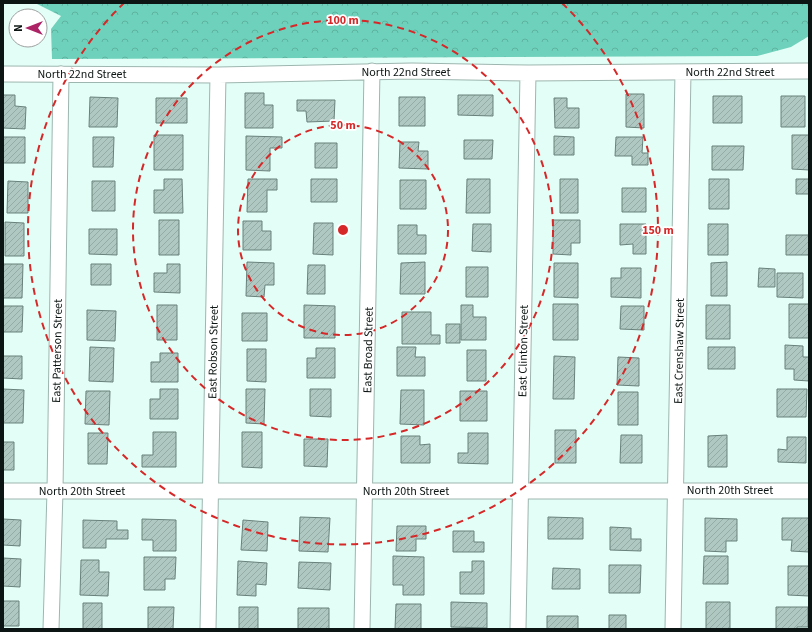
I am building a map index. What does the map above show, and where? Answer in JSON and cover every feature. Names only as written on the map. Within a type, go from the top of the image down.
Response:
[{"type":"street","name":"North 22nd Street","points":[[3,74],[218,75],[412,71],[528,73],[809,71]]},
{"type":"street","name":"East Broad Street","points":[[362,629],[372,72]]},
{"type":"street","name":"East Crenshaw Street","points":[[673,629],[683,72]]},
{"type":"street","name":"East Clinton Street","points":[[518,629],[528,73]]},
{"type":"street","name":"East Patterson Street","points":[[51,629],[55,491],[61,74]]},
{"type":"street","name":"East Robson Street","points":[[208,629],[218,75]]},
{"type":"street","name":"North 20th Street","points":[[3,491],[809,491]]},
{"type":"green space","points":[[35,3],[809,3],[809,36],[791,47],[757,56],[52,59],[51,29],[61,16],[48,10],[48,8]]},
{"type":"building","points":[[245,93],[264,93],[264,105],[273,105],[273,128],[245,128]]},
{"type":"building","points":[[626,94],[644,94],[644,128],[626,127]]},
{"type":"building","points":[[3,95],[15,95],[15,106],[26,107],[25,129],[3,128]]},
{"type":"building","points":[[458,95],[493,95],[493,116],[458,115]]},
{"type":"building","points":[[713,96],[742,96],[742,123],[713,123]]},
{"type":"building","points":[[781,96],[805,96],[805,127],[781,127]]},
{"type":"building","points":[[90,97],[118,98],[117,127],[89,127]]},
{"type":"building","points":[[399,97],[425,97],[425,126],[399,126]]},
{"type":"building","points":[[156,98],[187,98],[187,123],[156,123]]},
{"type":"building","points":[[554,98],[567,98],[567,108],[579,108],[579,128],[555,128]]},
{"type":"building","points":[[297,100],[335,100],[334,121],[307,122],[306,111],[297,111]]},
{"type":"building","points":[[154,135],[183,135],[183,170],[154,170]]},
{"type":"building","points":[[792,135],[809,135],[809,170],[792,169]]},
{"type":"building","points":[[246,136],[282,137],[282,148],[270,148],[270,171],[246,170]]},
{"type":"building","points":[[554,136],[574,137],[574,155],[554,155]]},
{"type":"building","points":[[3,137],[25,137],[25,163],[3,163]]},
{"type":"building","points":[[93,137],[114,137],[113,167],[93,167]]},
{"type":"building","points":[[616,137],[643,137],[642,153],[648,153],[648,165],[632,165],[632,156],[615,156]]},
{"type":"building","points":[[464,140],[493,140],[492,159],[464,159]]},
{"type":"building","points":[[400,142],[419,142],[418,151],[428,151],[428,169],[399,168]]},
{"type":"building","points":[[315,143],[337,143],[337,168],[315,168]]},
{"type":"building","points":[[712,146],[744,146],[743,170],[712,170]]},
{"type":"building","points":[[164,179],[182,179],[183,213],[154,213],[154,190],[164,190]]},
{"type":"building","points":[[248,179],[277,179],[277,190],[267,190],[267,212],[247,212]]},
{"type":"building","points":[[311,179],[337,179],[337,202],[311,202]]},
{"type":"building","points":[[467,179],[490,179],[490,213],[466,213]]},
{"type":"building","points":[[560,179],[578,179],[578,213],[560,213]]},
{"type":"building","points":[[709,179],[729,179],[729,209],[709,209]]},
{"type":"building","points":[[796,179],[809,179],[809,194],[796,194]]},
{"type":"building","points":[[400,180],[426,180],[426,209],[400,209]]},
{"type":"building","points":[[8,181],[28,182],[28,213],[7,213]]},
{"type":"building","points":[[92,181],[115,181],[115,211],[92,211]]},
{"type":"building","points":[[622,188],[646,188],[646,212],[622,212]]},
{"type":"building","points":[[159,220],[179,220],[179,255],[159,255]]},
{"type":"building","points":[[553,220],[580,220],[580,243],[571,243],[571,255],[553,254]]},
{"type":"building","points":[[243,221],[262,221],[262,231],[271,231],[271,250],[243,250]]},
{"type":"building","points":[[5,222],[24,223],[24,256],[5,256]]},
{"type":"building","points":[[314,223],[333,223],[333,255],[313,254]]},
{"type":"building","points":[[473,224],[491,224],[491,252],[472,251]]},
{"type":"building","points":[[620,224],[646,224],[646,254],[633,254],[633,244],[620,245]]},
{"type":"building","points":[[708,224],[728,224],[728,255],[708,255]]},
{"type":"building","points":[[398,225],[417,225],[417,235],[426,235],[426,254],[398,254]]},
{"type":"building","points":[[89,229],[117,229],[117,255],[89,254]]},
{"type":"building","points":[[786,235],[809,235],[809,255],[786,255]]},
{"type":"building","points":[[247,262],[274,263],[274,285],[265,285],[264,297],[246,296]]},
{"type":"building","points":[[425,262],[425,294],[400,294],[401,263]]},
{"type":"building","points":[[727,262],[727,296],[711,296],[711,263]]},
{"type":"building","points":[[554,263],[578,263],[578,298],[554,297]]},
{"type":"building","points":[[3,264],[23,264],[22,298],[3,298]]},
{"type":"building","points":[[91,264],[111,264],[111,285],[91,285]]},
{"type":"building","points":[[167,264],[180,264],[180,293],[154,292],[154,273],[167,273]]},
{"type":"building","points":[[308,265],[325,265],[325,294],[307,294]]},
{"type":"building","points":[[466,267],[488,267],[488,297],[466,297]]},
{"type":"building","points":[[621,268],[641,268],[641,298],[611,297],[611,278],[621,278]]},
{"type":"building","points":[[759,268],[775,269],[775,287],[758,287]]},
{"type":"building","points":[[777,273],[803,273],[803,298],[777,297]]},
{"type":"building","points":[[553,304],[578,304],[578,340],[553,340]]},
{"type":"building","points":[[789,304],[809,304],[809,338],[789,338]]},
{"type":"building","points":[[157,305],[177,305],[177,340],[157,340]]},
{"type":"building","points":[[304,305],[335,306],[335,338],[304,338]]},
{"type":"building","points":[[461,305],[473,305],[473,317],[486,317],[486,340],[461,340]]},
{"type":"building","points":[[706,305],[730,305],[730,339],[706,339]]},
{"type":"building","points":[[3,306],[23,306],[22,332],[3,332]]},
{"type":"building","points":[[621,306],[644,306],[644,330],[620,329]]},
{"type":"building","points":[[87,310],[116,311],[115,341],[87,340]]},
{"type":"building","points":[[402,312],[431,312],[431,335],[440,335],[440,344],[402,344]]},
{"type":"building","points":[[242,313],[267,313],[267,341],[242,341]]},
{"type":"building","points":[[446,324],[460,324],[460,343],[446,343]]},
{"type":"building","points":[[785,345],[803,346],[803,357],[809,357],[809,381],[794,380],[794,369],[785,369]]},
{"type":"building","points":[[90,347],[114,348],[113,382],[89,381]]},
{"type":"building","points":[[397,347],[416,347],[415,357],[425,357],[425,376],[397,376]]},
{"type":"building","points":[[708,347],[735,347],[735,369],[708,369]]},
{"type":"building","points":[[316,348],[335,348],[335,378],[307,378],[307,358],[316,358]]},
{"type":"building","points":[[247,349],[266,349],[266,382],[247,381]]},
{"type":"building","points":[[467,350],[486,350],[486,381],[467,381]]},
{"type":"building","points":[[160,353],[178,353],[178,382],[151,382],[151,362],[160,362]]},
{"type":"building","points":[[3,356],[22,356],[22,379],[3,378]]},
{"type":"building","points":[[554,356],[575,357],[574,399],[553,399]]},
{"type":"building","points":[[618,357],[639,358],[639,386],[617,385]]},
{"type":"building","points":[[3,389],[24,390],[23,423],[3,423]]},
{"type":"building","points":[[160,389],[178,389],[178,419],[150,419],[150,399],[160,399]]},
{"type":"building","points":[[246,389],[265,389],[264,424],[246,423]]},
{"type":"building","points":[[310,389],[331,389],[331,417],[310,416]]},
{"type":"building","points":[[777,389],[807,389],[806,417],[777,417]]},
{"type":"building","points":[[401,390],[424,390],[424,425],[400,424]]},
{"type":"building","points":[[86,391],[110,391],[109,425],[85,424]]},
{"type":"building","points":[[460,391],[487,391],[487,421],[460,421]]},
{"type":"building","points":[[618,392],[638,392],[638,425],[618,425]]},
{"type":"building","points":[[555,430],[576,430],[576,463],[555,463]]},
{"type":"building","points":[[153,432],[176,432],[176,467],[142,467],[142,455],[153,455]]},
{"type":"building","points":[[242,432],[262,432],[262,468],[242,467]]},
{"type":"building","points":[[88,433],[108,433],[107,464],[88,464]]},
{"type":"building","points":[[468,433],[488,433],[488,464],[458,463],[458,453],[468,453]]},
{"type":"building","points":[[621,435],[642,435],[642,463],[620,463]]},
{"type":"building","points":[[727,435],[727,467],[708,467],[708,436]]},
{"type":"building","points":[[401,436],[420,436],[420,445],[430,444],[430,463],[401,463]]},
{"type":"building","points":[[787,437],[806,437],[806,463],[778,462],[778,449],[787,450]]},
{"type":"building","points":[[304,439],[328,439],[327,467],[304,466]]},
{"type":"building","points":[[3,442],[14,442],[14,470],[3,470]]},
{"type":"building","points":[[300,517],[330,518],[328,552],[299,551]]},
{"type":"building","points":[[548,517],[583,518],[583,539],[548,539]]},
{"type":"building","points":[[705,518],[737,519],[737,541],[726,541],[726,552],[705,551]]},
{"type":"building","points":[[782,518],[809,518],[809,552],[791,551],[792,540],[782,540]]},
{"type":"building","points":[[3,519],[21,520],[20,546],[3,545]]},
{"type":"building","points":[[142,519],[176,520],[176,551],[153,551],[153,540],[142,540]]},
{"type":"building","points":[[83,520],[117,521],[117,530],[128,530],[128,539],[106,539],[106,548],[83,548]]},
{"type":"building","points":[[243,520],[268,522],[267,551],[241,550]]},
{"type":"building","points":[[397,526],[426,526],[426,539],[416,539],[416,551],[396,551]]},
{"type":"building","points":[[610,527],[631,528],[631,539],[641,539],[641,551],[610,550]]},
{"type":"building","points":[[453,531],[474,531],[474,542],[484,542],[484,552],[453,552]]},
{"type":"building","points":[[393,556],[424,557],[424,595],[403,595],[403,585],[393,585]]},
{"type":"building","points":[[704,556],[728,556],[728,584],[703,584]]},
{"type":"building","points":[[144,557],[176,557],[175,579],[165,579],[165,590],[144,590]]},
{"type":"building","points":[[3,558],[21,559],[20,587],[3,586]]},
{"type":"building","points":[[81,560],[99,560],[99,572],[109,572],[108,596],[80,595]]},
{"type":"building","points":[[238,561],[267,563],[266,585],[256,584],[256,596],[237,595]]},
{"type":"building","points":[[472,561],[484,561],[484,594],[460,594],[460,572],[472,572]]},
{"type":"building","points":[[299,562],[331,563],[330,590],[298,588]]},
{"type":"building","points":[[609,565],[641,565],[640,593],[609,593]]},
{"type":"building","points":[[788,566],[809,566],[809,596],[788,595]]},
{"type":"building","points":[[553,568],[580,569],[580,589],[552,589]]},
{"type":"building","points":[[3,601],[19,601],[19,626],[3,626]]},
{"type":"building","points":[[451,602],[487,603],[487,628],[451,627]]},
{"type":"building","points":[[706,602],[730,602],[730,629],[706,629]]},
{"type":"building","points":[[83,603],[102,603],[102,629],[83,629]]},
{"type":"building","points":[[396,604],[421,604],[421,629],[395,629]]},
{"type":"building","points":[[148,607],[174,607],[173,629],[148,629]]},
{"type":"building","points":[[239,607],[258,607],[258,629],[239,629]]},
{"type":"building","points":[[776,607],[808,607],[808,627],[797,627],[797,629],[776,629]]},
{"type":"building","points":[[298,608],[329,608],[329,629],[298,629]]},
{"type":"building","points":[[609,615],[626,615],[626,629],[609,629]]},
{"type":"building","points":[[547,616],[578,616],[578,629],[547,629]]}]
